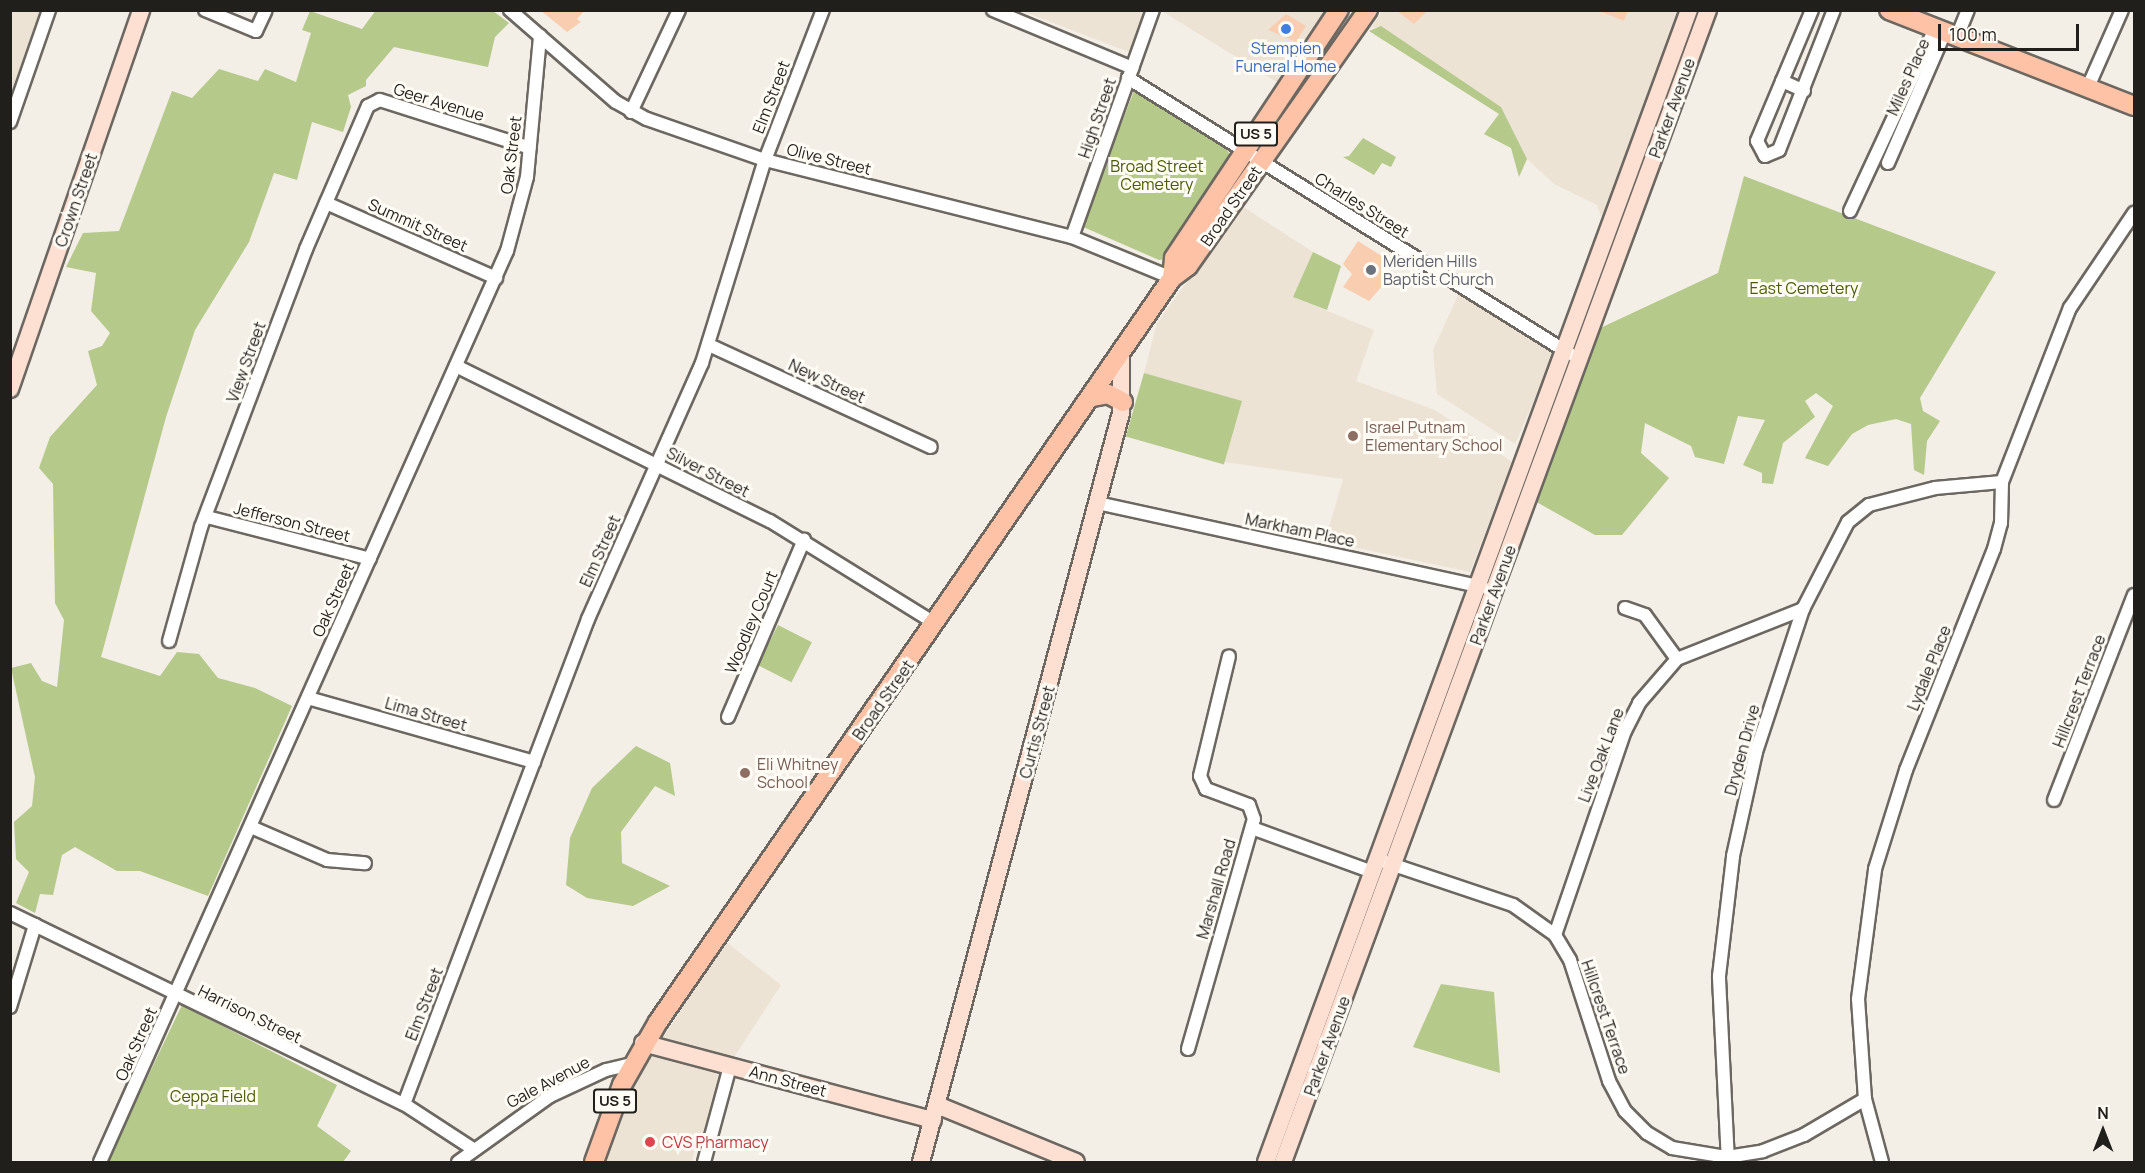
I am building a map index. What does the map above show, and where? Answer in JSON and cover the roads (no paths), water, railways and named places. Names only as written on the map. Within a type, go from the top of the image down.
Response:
[{"type":"main road","name":"Broad Street","points":[[1172,278],[1174,258],[1339,10]]},
{"type":"main road","name":"Broad Street","points":[[594,1162],[632,1064],[643,1043],[1093,397],[1172,278],[1188,266],[1368,10]]},
{"type":"main road","points":[[1889,10],[2134,106]]},
{"type":"main road","points":[[1328,27],[1347,40]]},
{"type":"main road","points":[[1093,397],[1108,394],[1123,402]]},
{"type":"street","points":[[10,122],[49,10]]},
{"type":"street","name":"Crown Street","points":[[10,389],[141,10]]},
{"type":"street","points":[[205,10],[256,31],[266,10]]},
{"type":"street","name":"Olive Street","points":[[510,10],[631,112],[765,159],[1072,237],[1172,278]]},
{"type":"street","points":[[631,112],[679,10]]},
{"type":"street","name":"Elm Street","points":[[404,1104],[588,619],[710,345],[765,159],[823,10]]},
{"type":"street","name":"Charles Street","points":[[993,10],[1130,73],[1262,162],[1572,355]]},
{"type":"street","name":"High Street","points":[[1072,237],[1153,10]]},
{"type":"street","name":"Parker Avenue","points":[[1266,1162],[1297,1102],[1341,984],[1381,865],[1487,587],[1628,202],[1689,10]]},
{"type":"street","name":"Parker Avenue","points":[[1628,202],[1708,10]]},
{"type":"street","points":[[1812,10],[1757,141],[1765,156],[1779,150],[1834,10]]},
{"type":"street","points":[[1946,33],[1968,10]]},
{"type":"street","points":[[2088,87],[2122,10]]},
{"type":"street","name":"Miles Place","points":[[1850,211],[1888,130],[1946,33]]},
{"type":"street","name":"Miles Place","points":[[1888,163],[1946,33]]},
{"type":"street","name":"Oak Street","points":[[100,1162],[496,278],[522,202],[530,148],[540,36]]},
{"type":"street","points":[[1782,81],[1804,91]]},
{"type":"street","name":"Geer Avenue","points":[[373,100],[530,148]]},
{"type":"street","name":"View Street","points":[[169,641],[207,517],[326,203],[373,100]]},
{"type":"street","name":"Miles Place","points":[[1888,130],[1901,134]]},
{"type":"street","name":"Summit Street","points":[[326,203],[496,278]]},
{"type":"street","name":"Lydale Place","points":[[1882,1162],[1864,1099],[1858,999],[1875,869],[1906,770],[1994,549],[2001,523],[2002,482],[2070,308],[2134,213]]},
{"type":"street","name":"New Street","points":[[710,345],[931,447]]},
{"type":"street","name":"Curtis Street","points":[[921,1162],[1123,402],[1121,356]]},
{"type":"street","name":"Silver Street","points":[[456,366],[804,540],[936,624]]},
{"type":"street","name":"Dryden Drive","points":[[1728,1160],[1719,976],[1733,856],[1756,752],[1803,609],[1848,522],[1869,505],[1935,488],[2002,482]]},
{"type":"street","name":"Markham Place","points":[[1097,503],[1487,587]]},
{"type":"street","name":"Jefferson Street","points":[[207,517],[370,558]]},
{"type":"street","name":"Woodley Court","points":[[728,717],[804,540]]},
{"type":"street","name":"Hillcrest Terrace","points":[[2054,800],[2134,594]]},
{"type":"street","points":[[1625,608],[1646,615],[1677,659]]},
{"type":"street","name":"Live Oak Lane","points":[[1555,935],[1625,730],[1639,703],[1677,659],[1803,609]]},
{"type":"street","points":[[1229,656],[1200,776],[1206,789],[1249,805],[1252,828]]},
{"type":"street","name":"Lima Street","points":[[308,698],[534,762]]},
{"type":"street","points":[[251,827],[327,860],[365,862]]},
{"type":"street","name":"Marshall Road","points":[[1188,1049],[1252,828],[1381,865]]},
{"type":"street","name":"Hillcrest Terrace","points":[[1381,865],[1513,905],[1555,935],[1570,960],[1595,1044],[1625,1111],[1647,1133],[1672,1148],[1728,1160],[1763,1151],[1804,1135],[1864,1099]]},
{"type":"street","name":"Harrison Street","points":[[10,913],[176,996],[404,1104],[473,1149]]},
{"type":"street","points":[[10,1007],[35,925]]},
{"type":"street","name":"Ann Street","points":[[643,1043],[730,1066],[935,1112],[1076,1162]]},
{"type":"street","name":"Gale Avenue","points":[[458,1162],[473,1149],[550,1096],[606,1070],[632,1064]]},
{"type":"street","points":[[704,1162],[730,1066]]},
{"type":"street","name":"Parker Avenue","points":[[1283,1162],[1297,1102]]},
{"type":"place","name":"Stempien Funeral Home","points":[[1286,29]]},
{"type":"place","name":"Meriden Hills Baptist Church","points":[[1371,270]]},
{"type":"place","name":"Israel Putnam Elementary School","points":[[1353,436]]},
{"type":"place","name":"Eli Whitney School","points":[[745,773]]},
{"type":"place","name":"CVS Pharmacy","points":[[650,1142]]},
{"type":"park label","name":"Broad Street Cemetery","points":[[1157,175]]},
{"type":"park label","name":"East Cemetery","points":[[1804,288]]},
{"type":"park label","name":"Ceppa Field","points":[[213,1096]]}]
